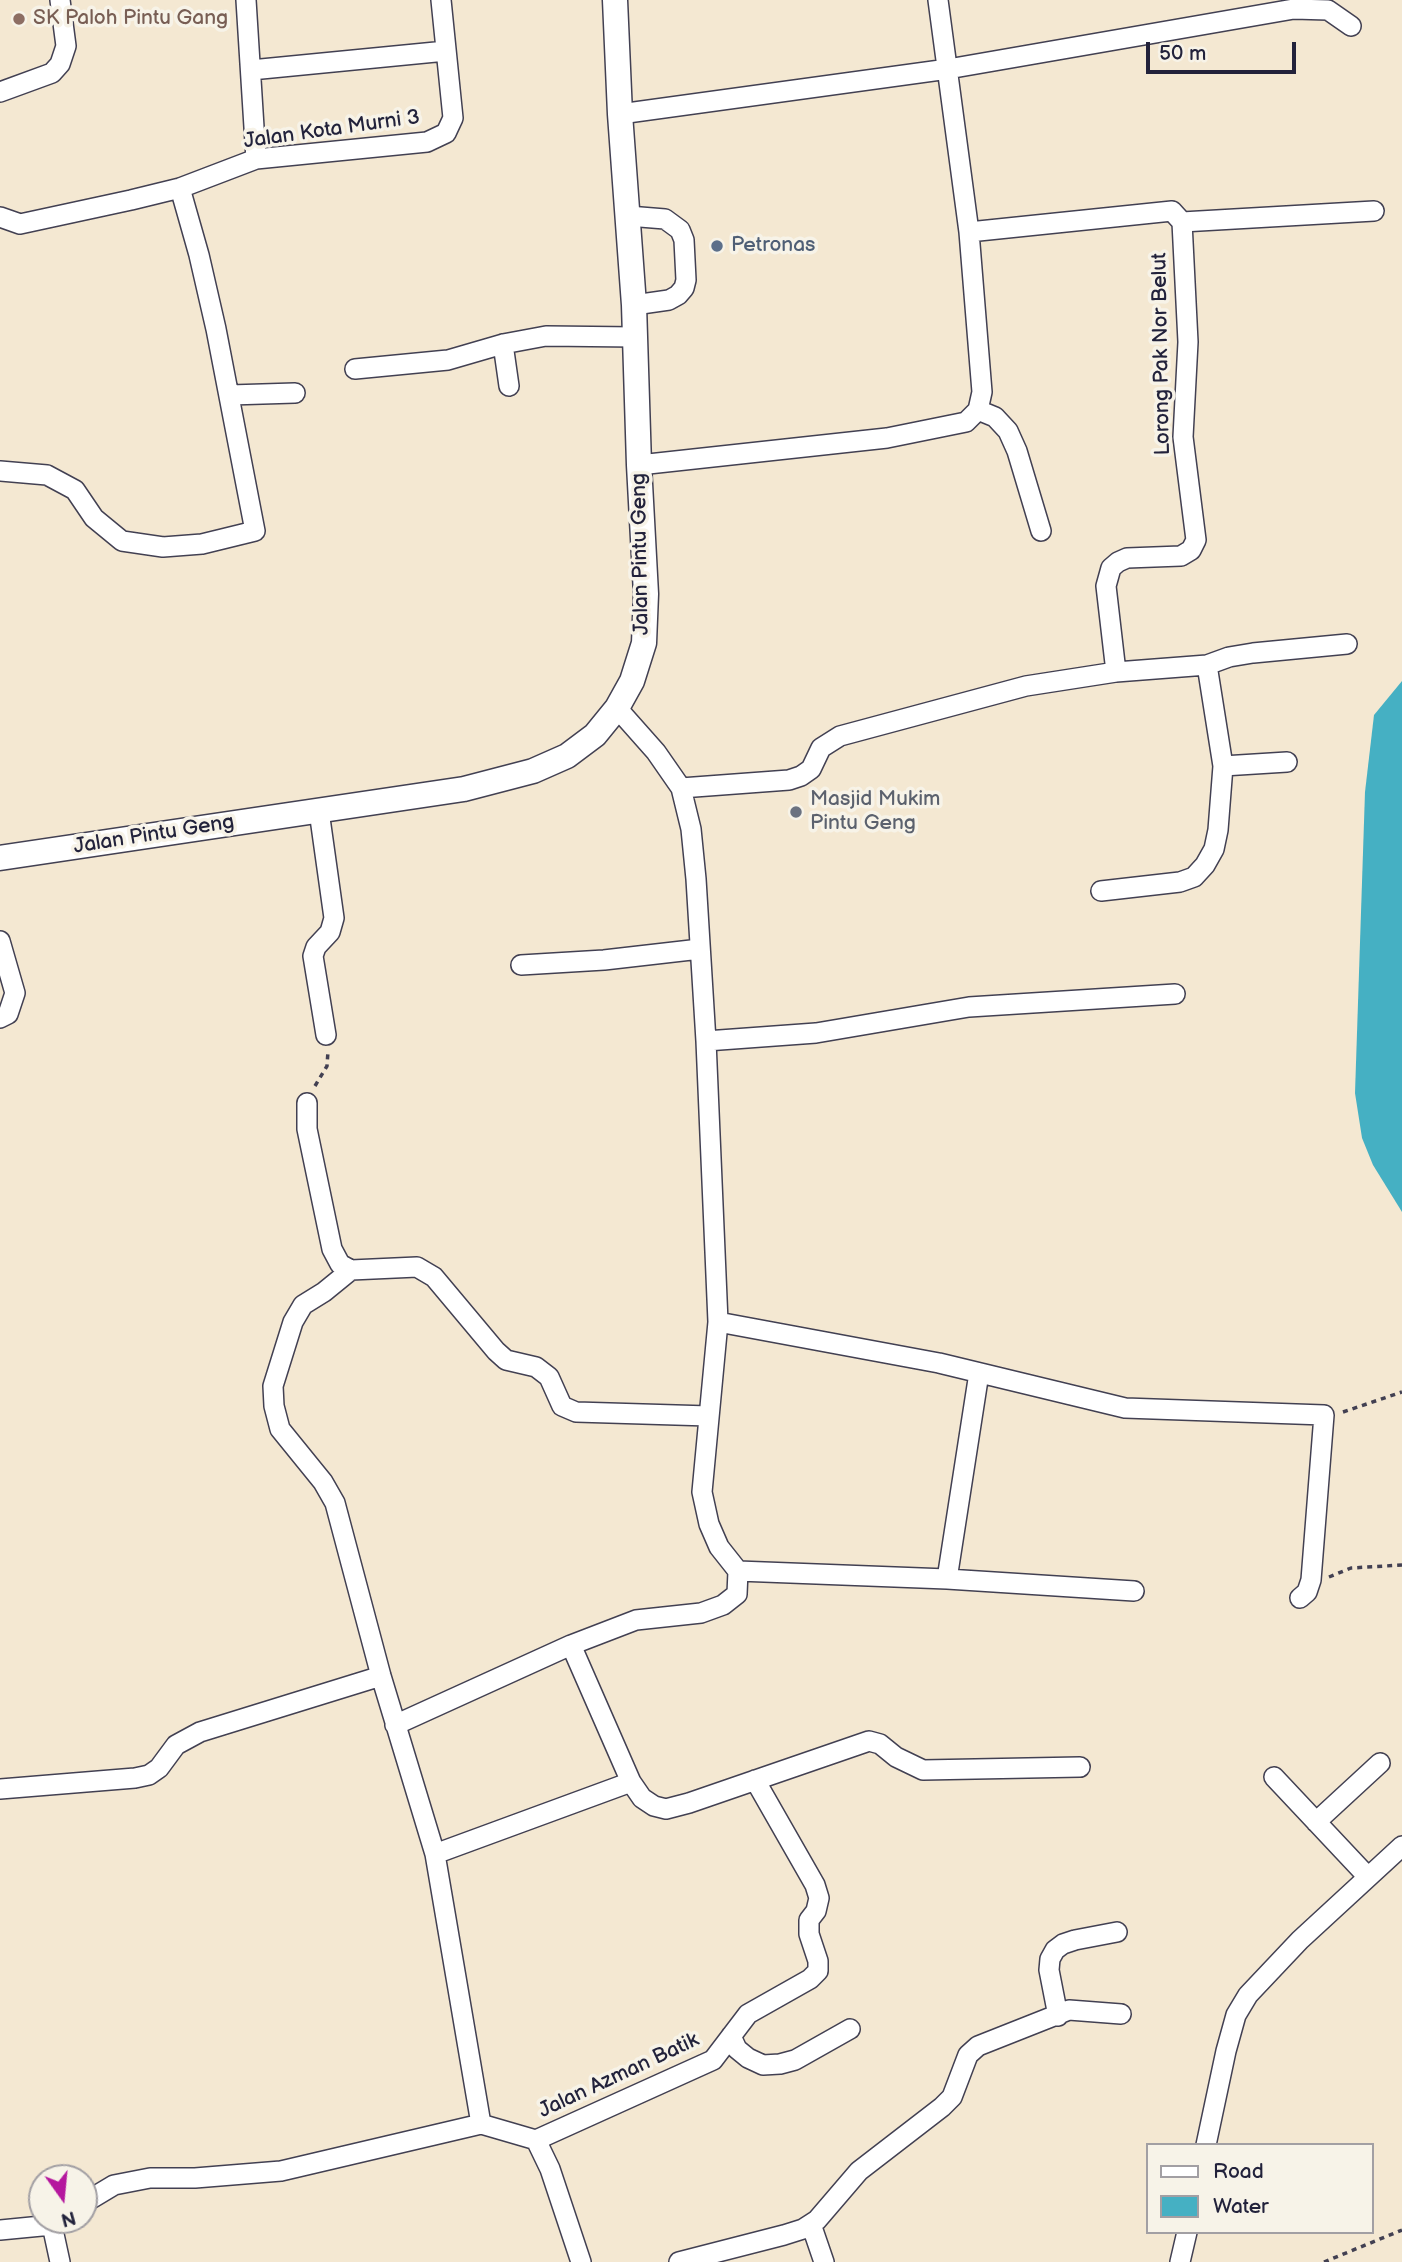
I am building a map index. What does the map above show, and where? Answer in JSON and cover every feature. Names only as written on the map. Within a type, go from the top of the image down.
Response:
[{"type":"main road","name":"Jalan Pintu Geng","points":[[0,859],[464,789],[533,771],[567,757],[595,735],[617,708],[632,681],[644,643],[646,594],[636,337],[615,0]]},
{"type":"street","points":[[0,92],[52,73],[60,64],[66,46],[60,0]]},
{"type":"street","points":[[246,0],[256,159]]},
{"type":"street","points":[[251,71],[446,51],[440,0]]},
{"type":"street","points":[[639,465],[887,438],[966,422],[978,410],[982,392],[969,232],[938,0]]},
{"type":"street","points":[[620,114],[948,69],[1294,9],[1328,10],[1351,26]]},
{"type":"street","name":"Jalan Kota Murni 3","points":[[0,217],[20,224],[180,188],[256,159],[426,142],[446,133],[453,118],[446,51]]},
{"type":"street","points":[[0,471],[47,475],[75,490],[94,518],[122,541],[163,547],[202,544],[255,531],[200,255],[180,188]]},
{"type":"street","name":"Lorong Pak Nor Belut","points":[[969,232],[1172,211],[1182,222],[1188,342],[1183,438],[1196,540],[1191,550],[1181,556],[1127,558],[1111,568],[1105,586],[1116,672]]},
{"type":"street","points":[[1182,222],[1374,211]]},
{"type":"street","points":[[628,216],[665,219],[680,230],[684,240],[684,288],[669,300],[634,305]]},
{"type":"street","points":[[355,369],[448,360],[503,344],[545,336],[636,337]]},
{"type":"street","points":[[503,344],[509,386]]},
{"type":"street","points":[[230,395],[295,393]]},
{"type":"street","points":[[978,410],[995,417],[1008,431],[1017,451],[1041,531]]},
{"type":"street","points":[[681,788],[789,780],[811,769],[821,747],[840,736],[1026,686],[1116,672],[1208,665],[1229,657],[1253,653],[1347,644]]},
{"type":"street","points":[[1101,891],[1181,882],[1194,877],[1214,849],[1223,766],[1208,665]]},
{"type":"street","points":[[395,1725],[571,1645],[636,1620],[701,1614],[723,1605],[737,1594],[738,1571],[719,1547],[709,1524],[702,1492],[718,1322],[706,1041],[691,829],[681,788],[656,752],[617,708]]},
{"type":"street","points":[[1223,766],[1287,762]]},
{"type":"street","points":[[319,811],[334,918],[330,932],[316,947],[313,957],[326,1035]]},
{"type":"street","points":[[0,941],[15,993],[8,1014],[0,1018]]},
{"type":"street","points":[[521,965],[604,960],[700,949]]},
{"type":"street","points":[[706,1041],[816,1033],[969,1007],[1175,994]]},
{"type":"street","points":[[307,1103],[307,1129],[332,1249],[340,1264],[351,1269],[417,1267],[434,1277],[496,1351],[506,1360],[536,1367],[548,1377],[562,1406],[576,1412],[709,1416]]},
{"type":"street","points":[[98,2195],[114,2185],[150,2178],[195,2178],[281,2171],[481,2123],[435,1854],[381,1676],[335,1503],[323,1482],[280,1429],[274,1406],[274,1385],[293,1322],[303,1305],[324,1292],[351,1269]]},
{"type":"street","points":[[718,1322],[939,1363],[1125,1408],[1324,1415],[1311,1580],[1303,1595]]},
{"type":"street","points":[[947,1579],[979,1373]]},
{"type":"street","points":[[738,1571],[947,1579],[1134,1591]]},
{"type":"street","points":[[571,1645],[631,1782],[645,1802],[666,1809],[869,1741],[880,1744],[896,1757],[923,1770],[1080,1768]]},
{"type":"street","points":[[0,1789],[135,1778],[149,1774],[159,1768],[176,1745],[200,1732],[381,1676]]},
{"type":"street","points":[[1316,1822],[1380,1763]]},
{"type":"street","points":[[1274,1777],[1367,1877]]},
{"type":"street","name":"Jalan Azman Batik","points":[[481,2123],[536,2140],[713,2060],[748,2014],[810,1979],[818,1970],[818,1961],[808,1934],[809,1920],[816,1910],[819,1898],[755,1780]]},
{"type":"street","points":[[435,1854],[631,1782]]},
{"type":"street","points":[[1206,2143],[1226,2050],[1236,2015],[1248,1994],[1300,1940],[1402,1846]]},
{"type":"street","points":[[1058,2016],[1049,1970],[1050,1959],[1055,1950],[1075,1940],[1117,1932]]},
{"type":"street","points":[[679,2262],[784,2235],[817,2220],[859,2171],[947,2102],[952,2096],[968,2055],[978,2046],[1069,2010],[1121,2014]]},
{"type":"street","points":[[731,2036],[737,2049],[748,2058],[763,2065],[780,2064],[795,2060],[850,2029]]},
{"type":"street","points":[[536,2140],[550,2169],[581,2262]]},
{"type":"street","points":[[811,2224],[824,2262]]},
{"type":"street","points":[[0,2230],[28,2226]]},
{"type":"street","points":[[56,2234],[60,2262]]},
{"type":"street","points":[[1180,2262],[1187,2234]]},
{"type":"path","points":[[307,1103],[328,1062],[326,1035]]},
{"type":"path","points":[[1324,1415],[1334,1415],[1402,1392]]},
{"type":"path","points":[[1303,1595],[1346,1569],[1402,1565]]},
{"type":"path","points":[[1324,2262],[1402,2230]]},
{"type":"water","points":[[1402,681],[1402,1212],[1373,1165],[1362,1138],[1355,1093],[1365,792],[1374,715]]},
{"type":"place","name":"SK Paloh Pintu Gang","points":[[19,19]]},
{"type":"place","name":"Petronas","points":[[717,246]]},
{"type":"place","name":"Masjid Mukim Pintu Geng","points":[[796,812]]}]
